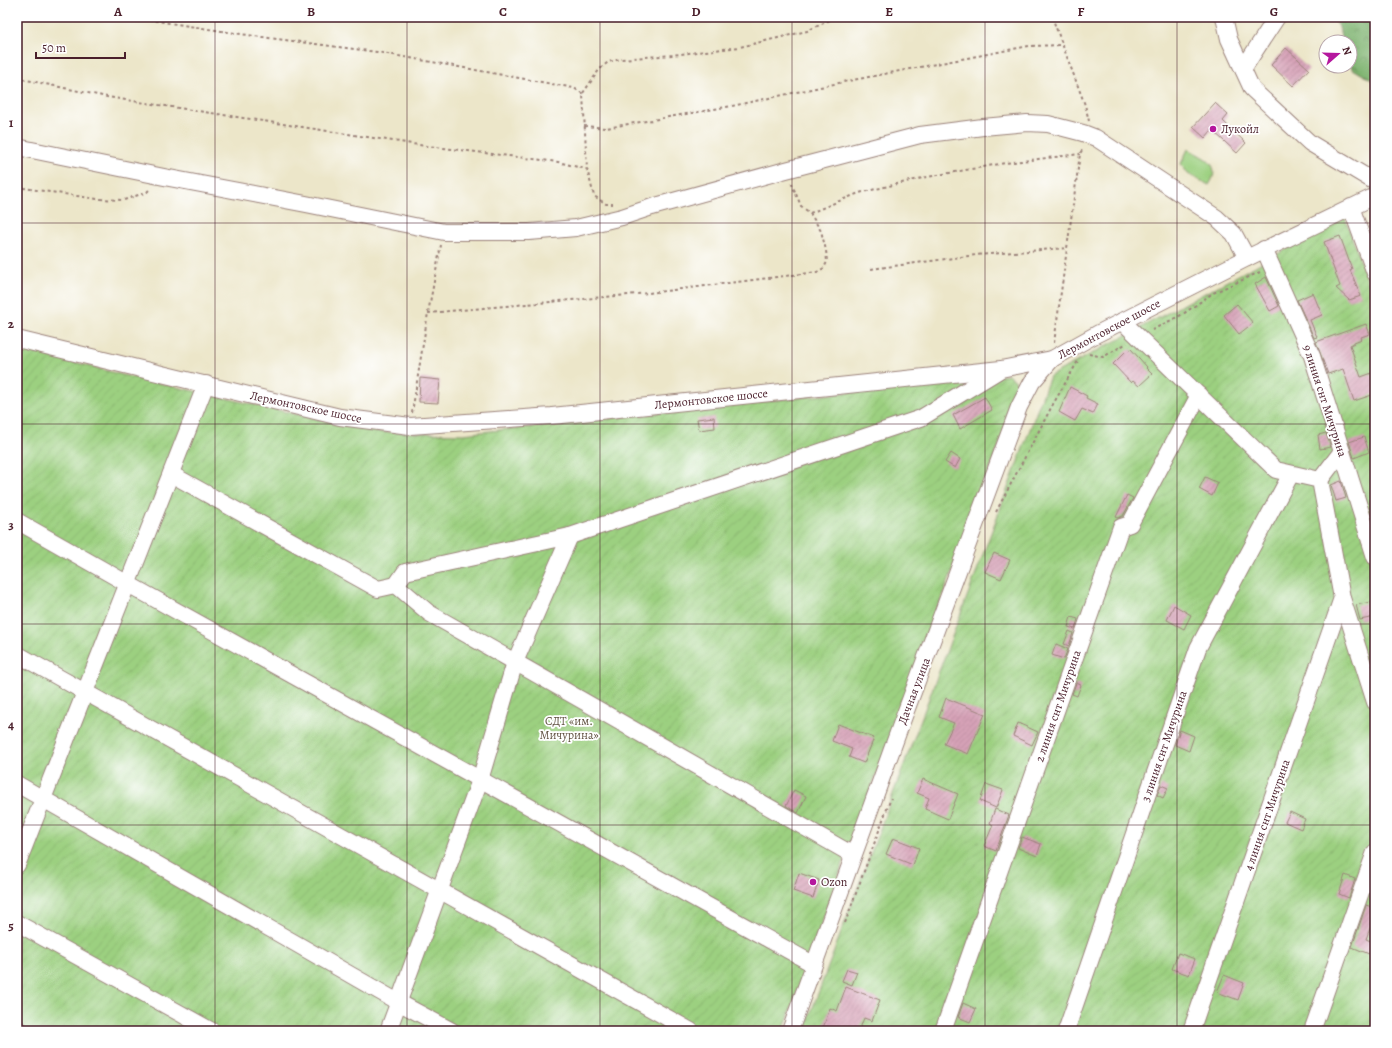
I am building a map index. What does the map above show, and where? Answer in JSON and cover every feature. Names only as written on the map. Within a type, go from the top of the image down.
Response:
[{"type":"street","points":[[1224,17],[1229,39],[1252,89],[1310,143],[1375,182]]},
{"type":"street","points":[[1243,69],[1277,17]]},
{"type":"street","points":[[17,147],[444,232],[529,232],[576,228],[622,217],[652,207],[786,170],[920,135],[1027,123],[1048,124],[1096,138],[1217,218],[1234,234],[1247,258]]},
{"type":"street","name":"Лермонтовское шоссе","points":[[17,338],[340,417],[410,426],[552,416],[1001,369],[1052,359],[1122,321],[1264,249],[1375,196]]},
{"type":"street","points":[[1351,207],[1375,273]]},
{"type":"street","name":"9 линия снт Мичурина","points":[[1264,249],[1312,356],[1375,557]]},
{"type":"street","points":[[1122,321],[1276,470],[1320,480]]},
{"type":"street","name":"Дачная улица","points":[[790,1031],[853,855],[1019,407],[1032,382],[1052,359]]},
{"type":"street","points":[[171,474],[378,589],[396,585],[405,572],[570,536],[921,418],[1001,369]]},
{"type":"street","points":[[17,865],[206,384]]},
{"type":"street","name":"2 линия снт Мичурина","points":[[943,1031],[1121,527],[1130,524],[1198,395]]},
{"type":"street","points":[[1342,451],[1320,480],[1342,598],[1375,702]]},
{"type":"street","name":"3 линия снт Мичурина","points":[[1066,1031],[1198,648],[1291,474]]},
{"type":"street","points":[[17,521],[813,964]]},
{"type":"street","points":[[388,1031],[480,780],[515,662],[570,536]]},
{"type":"street","points":[[396,585],[429,613],[853,855]]},
{"type":"street","name":"4 линия снт Мичурина","points":[[1191,1031],[1342,598]]},
{"type":"street","points":[[17,654],[86,691],[691,1031]]},
{"type":"street","points":[[17,784],[398,1002],[452,1031]]},
{"type":"street","points":[[1312,1031],[1375,852]]},
{"type":"street","points":[[17,923],[212,1031]]},
{"type":"path","points":[[131,17],[254,36],[377,52],[574,88],[583,94]]},
{"type":"path","points":[[614,204],[606,204],[594,196],[587,169],[584,126],[583,94],[599,70],[608,62],[621,59],[740,47],[807,31],[836,17]]},
{"type":"path","points":[[1052,17],[1096,138],[1083,148],[1080,154],[1052,359]]},
{"type":"path","points":[[584,126],[606,128],[732,106],[848,81],[1029,46],[1063,45]]},
{"type":"path","points":[[17,78],[107,97],[419,144],[558,162],[587,169]]},
{"type":"path","points":[[810,213],[859,193],[928,177],[1005,163],[1080,154]]},
{"type":"path","points":[[428,313],[649,293],[817,272],[824,268],[827,262],[826,250],[821,231],[810,213],[801,206],[786,170]]},
{"type":"path","points":[[17,187],[97,199],[124,200],[147,192],[164,177]]},
{"type":"path","points":[[410,426],[428,313],[444,232]]},
{"type":"path","points":[[871,269],[976,255],[1067,248]]},
{"type":"path","points":[[1085,354],[1103,357],[1183,314],[1213,293],[1272,266]]},
{"type":"path","points":[[995,514],[1052,406],[1077,362],[1081,358]]},
{"type":"path","points":[[843,929],[891,798]]},
{"type":"green space","points":[[1329,17],[1375,17],[1375,82],[1358,72],[1358,34],[1340,34],[1339,27]]},
{"type":"green space","points":[[1188,149],[1210,162],[1213,167],[1213,178],[1209,185],[1188,174],[1181,164]]},
{"type":"green space","points":[[1345,218],[1375,302],[1375,1031],[804,1031],[1050,376]]},
{"type":"green space","name":"СДТ «им. Мичурина»","points":[[17,347],[123,375],[375,432],[463,434],[1009,375],[1021,386],[841,869],[783,1031],[17,1031]]},
{"type":"building","points":[[1286,48],[1309,69],[1293,86],[1271,65]]},
{"type":"building","name":"Лукойл","points":[[1215,103],[1228,115],[1223,121],[1246,143],[1237,153],[1212,130],[1205,138],[1193,127]]},
{"type":"building","points":[[1340,236],[1352,269],[1350,270],[1361,296],[1349,300],[1336,288],[1340,286],[1324,242]]},
{"type":"building","points":[[1266,277],[1279,306],[1270,311],[1255,284]]},
{"type":"building","points":[[1313,293],[1322,315],[1310,320],[1317,337],[1314,338],[1297,300]]},
{"type":"building","points":[[1237,304],[1253,323],[1239,334],[1224,315]]},
{"type":"building","points":[[1366,324],[1370,334],[1361,337],[1362,339],[1350,345],[1361,377],[1372,373],[1375,382],[1375,394],[1354,401],[1343,369],[1328,374],[1316,342]]},
{"type":"building","points":[[1131,349],[1152,374],[1139,386],[1133,381],[1131,383],[1113,364],[1127,350],[1128,351]]},
{"type":"building","points":[[420,378],[440,380],[438,403],[419,402]]},
{"type":"building","points":[[1070,387],[1098,404],[1093,414],[1082,409],[1075,421],[1059,412]]},
{"type":"building","points":[[985,397],[992,410],[960,429],[953,415]]},
{"type":"building","points":[[714,417],[715,428],[699,430],[697,419]]},
{"type":"building","points":[[1326,433],[1331,447],[1320,449],[1318,435]]},
{"type":"building","points":[[1364,437],[1369,452],[1354,458],[1349,442]]},
{"type":"building","points":[[951,453],[960,459],[955,468],[945,462]]},
{"type":"building","points":[[1205,477],[1218,483],[1212,496],[1199,489]]},
{"type":"building","points":[[1341,481],[1346,498],[1336,501],[1331,485]]},
{"type":"building","points":[[1127,495],[1133,498],[1123,516],[1118,518],[1116,517]]},
{"type":"building","points":[[994,553],[1010,560],[1001,579],[985,572]]},
{"type":"building","points":[[1371,602],[1375,617],[1360,620],[1356,605]]},
{"type":"building","points":[[1174,605],[1191,615],[1184,629],[1167,620]]},
{"type":"building","points":[[1071,617],[1078,619],[1075,629],[1068,627]]},
{"type":"building","points":[[1069,631],[1073,633],[1069,646],[1064,644]]},
{"type":"building","points":[[1056,644],[1068,649],[1064,659],[1052,655]]},
{"type":"building","points":[[1076,683],[1081,685],[1077,696],[1072,694]]},
{"type":"building","points":[[946,698],[985,714],[968,754],[944,744],[954,723],[939,717]]},
{"type":"building","points":[[1018,723],[1038,732],[1032,745],[1013,736]]},
{"type":"building","points":[[838,724],[874,738],[864,763],[849,757],[852,749],[832,741]]},
{"type":"building","points":[[1180,730],[1194,736],[1189,751],[1175,745]]},
{"type":"building","points":[[923,779],[958,794],[948,819],[925,809],[929,798],[917,793]]},
{"type":"building","points":[[986,784],[1003,790],[996,808],[980,801]]},
{"type":"building","points":[[1161,785],[1168,788],[1163,798],[1157,795]]},
{"type":"building","points":[[794,790],[806,796],[798,813],[786,806]]},
{"type":"building","points":[[995,809],[1009,815],[996,851],[984,846],[993,825],[990,823]]},
{"type":"building","points":[[1290,812],[1305,819],[1301,829],[1285,822]]},
{"type":"building","points":[[1022,837],[1041,844],[1037,856],[1018,848]]},
{"type":"building","points":[[893,838],[919,848],[913,865],[886,854]]},
{"type":"building","points":[[799,873],[819,880],[813,898],[793,891]]},
{"type":"building","points":[[1345,875],[1355,879],[1349,898],[1339,894]]},
{"type":"building","points":[[1366,905],[1375,908],[1375,915],[1366,939],[1373,942],[1369,954],[1352,947]]},
{"type":"building","points":[[1178,953],[1195,959],[1189,975],[1172,969]]},
{"type":"building","points":[[847,969],[857,972],[852,985],[842,981]]},
{"type":"building","points":[[1224,975],[1244,983],[1238,1000],[1217,992]]},
{"type":"building","points":[[846,987],[880,1000],[872,1021],[864,1018],[859,1031],[822,1031],[830,1008],[837,1011]]},
{"type":"building","points":[[963,1003],[976,1009],[970,1022],[958,1017]]},
{"type":"place","name":"Лукойл","points":[[1213,129]]},
{"type":"place","name":"Ozon","points":[[813,882]]}]
